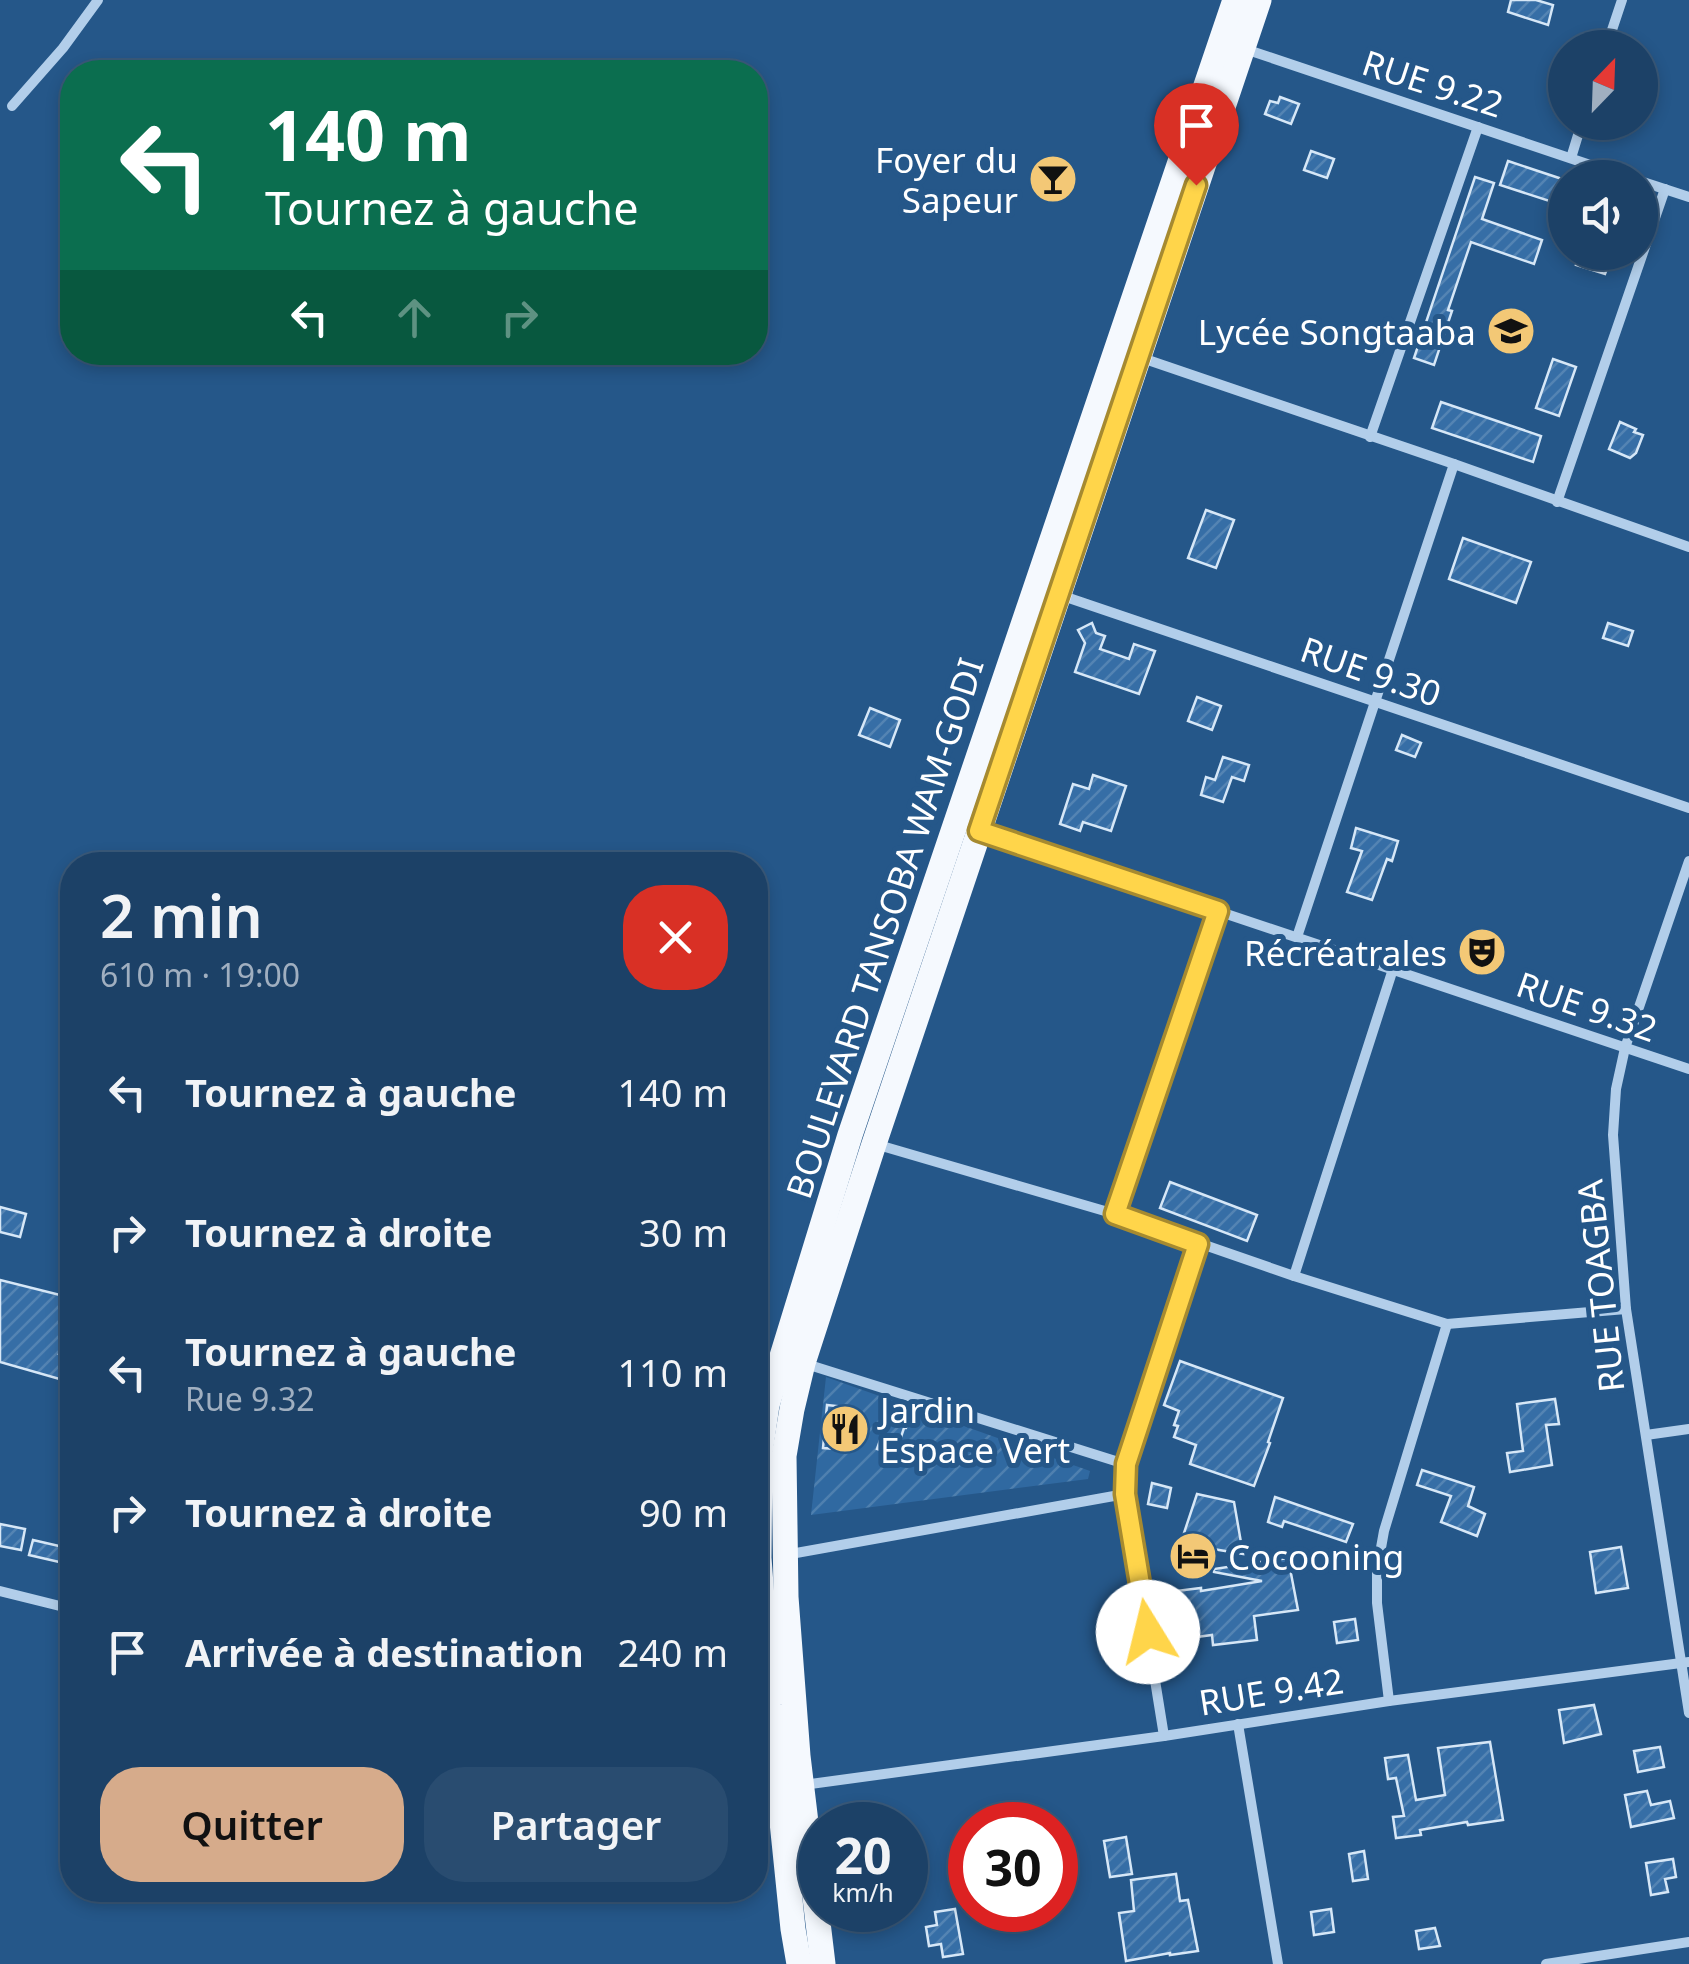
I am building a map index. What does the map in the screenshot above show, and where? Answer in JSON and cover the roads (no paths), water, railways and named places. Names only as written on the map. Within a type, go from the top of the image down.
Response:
[{"type":"main road","name":"BOULEVARD TANSOBA WAM-GODI","points":[[1232,44],[1235,0]]},
{"type":"main road","name":"BOULEVARD TANSOBA WAM-GODI","points":[[823,1964],[802,1785],[784,1555],[784,1456],[792,1409],[967,827],[1127,353],[1195,123],[1232,44],[1258,0]]},
{"type":"main road","name":"BOULEVARD TANSOBA WAM-GODI","points":[[768,1401],[850,1136],[967,827]]},
{"type":"main road","name":"BOULEVARD TANSOBA WAM-GODI","points":[[768,1748],[799,1964]]},
{"type":"street","points":[[12,106],[64,48],[98,0]]},
{"type":"street","points":[[1612,30],[1622,0]]},
{"type":"street","name":"RUE 9.22","points":[[1232,44],[1577,160]]},
{"type":"street","points":[[1370,437],[1478,127]]},
{"type":"street","points":[[1571,158],[1576,140]]},
{"type":"street","points":[[1658,187],[1689,198]]},
{"type":"street","points":[[1558,502],[1665,190]]},
{"type":"street","points":[[1127,353],[1689,547]]},
{"type":"street","points":[[1296,936],[1454,464]]},
{"type":"street","name":"RUE 9.30","points":[[1046,591],[1689,808]]},
{"type":"street","name":"RUE 9.32","points":[[967,827],[1689,1069]]},
{"type":"street","name":"RUE TOAGBA","points":[[1689,861],[1625,1048],[1612,1135],[1626,1309],[1685,1663],[1689,1714]]},
{"type":"street","points":[[1115,1214],[1218,911]]},
{"type":"street","points":[[1294,1276],[1393,969]]},
{"type":"street","points":[[874,1144],[1115,1214],[1447,1324],[1626,1309]]},
{"type":"street","points":[[1164,1736],[1125,1494],[1126,1464],[1198,1244]]},
{"type":"street","points":[[1389,1700],[1377,1603],[1377,1570],[1384,1531],[1447,1324]]},
{"type":"street","points":[[803,1364],[1126,1464]]},
{"type":"street","points":[[1646,1435],[1689,1429]]},
{"type":"street","points":[[784,1555],[1125,1494]]},
{"type":"street","points":[[0,1592],[60,1605]]},
{"type":"street","name":"RUE 9.42","points":[[802,1785],[1164,1736],[1389,1700],[1685,1663]]},
{"type":"street","points":[[1238,1724],[1278,1964]]},
{"type":"street","points":[[1546,1964],[1689,1942]]},
{"type":"place","name":"Foyer du Sapeur","points":[[1053,179]]},
{"type":"place","name":"Lycée Songtaaba","points":[[1511,331]]},
{"type":"place","name":"Récréatrales","points":[[1482,952]]},
{"type":"place","name":"Jardin Espace Vert","points":[[845,1429]]},
{"type":"place","name":"Cocooning","points":[[1193,1556]]}]
